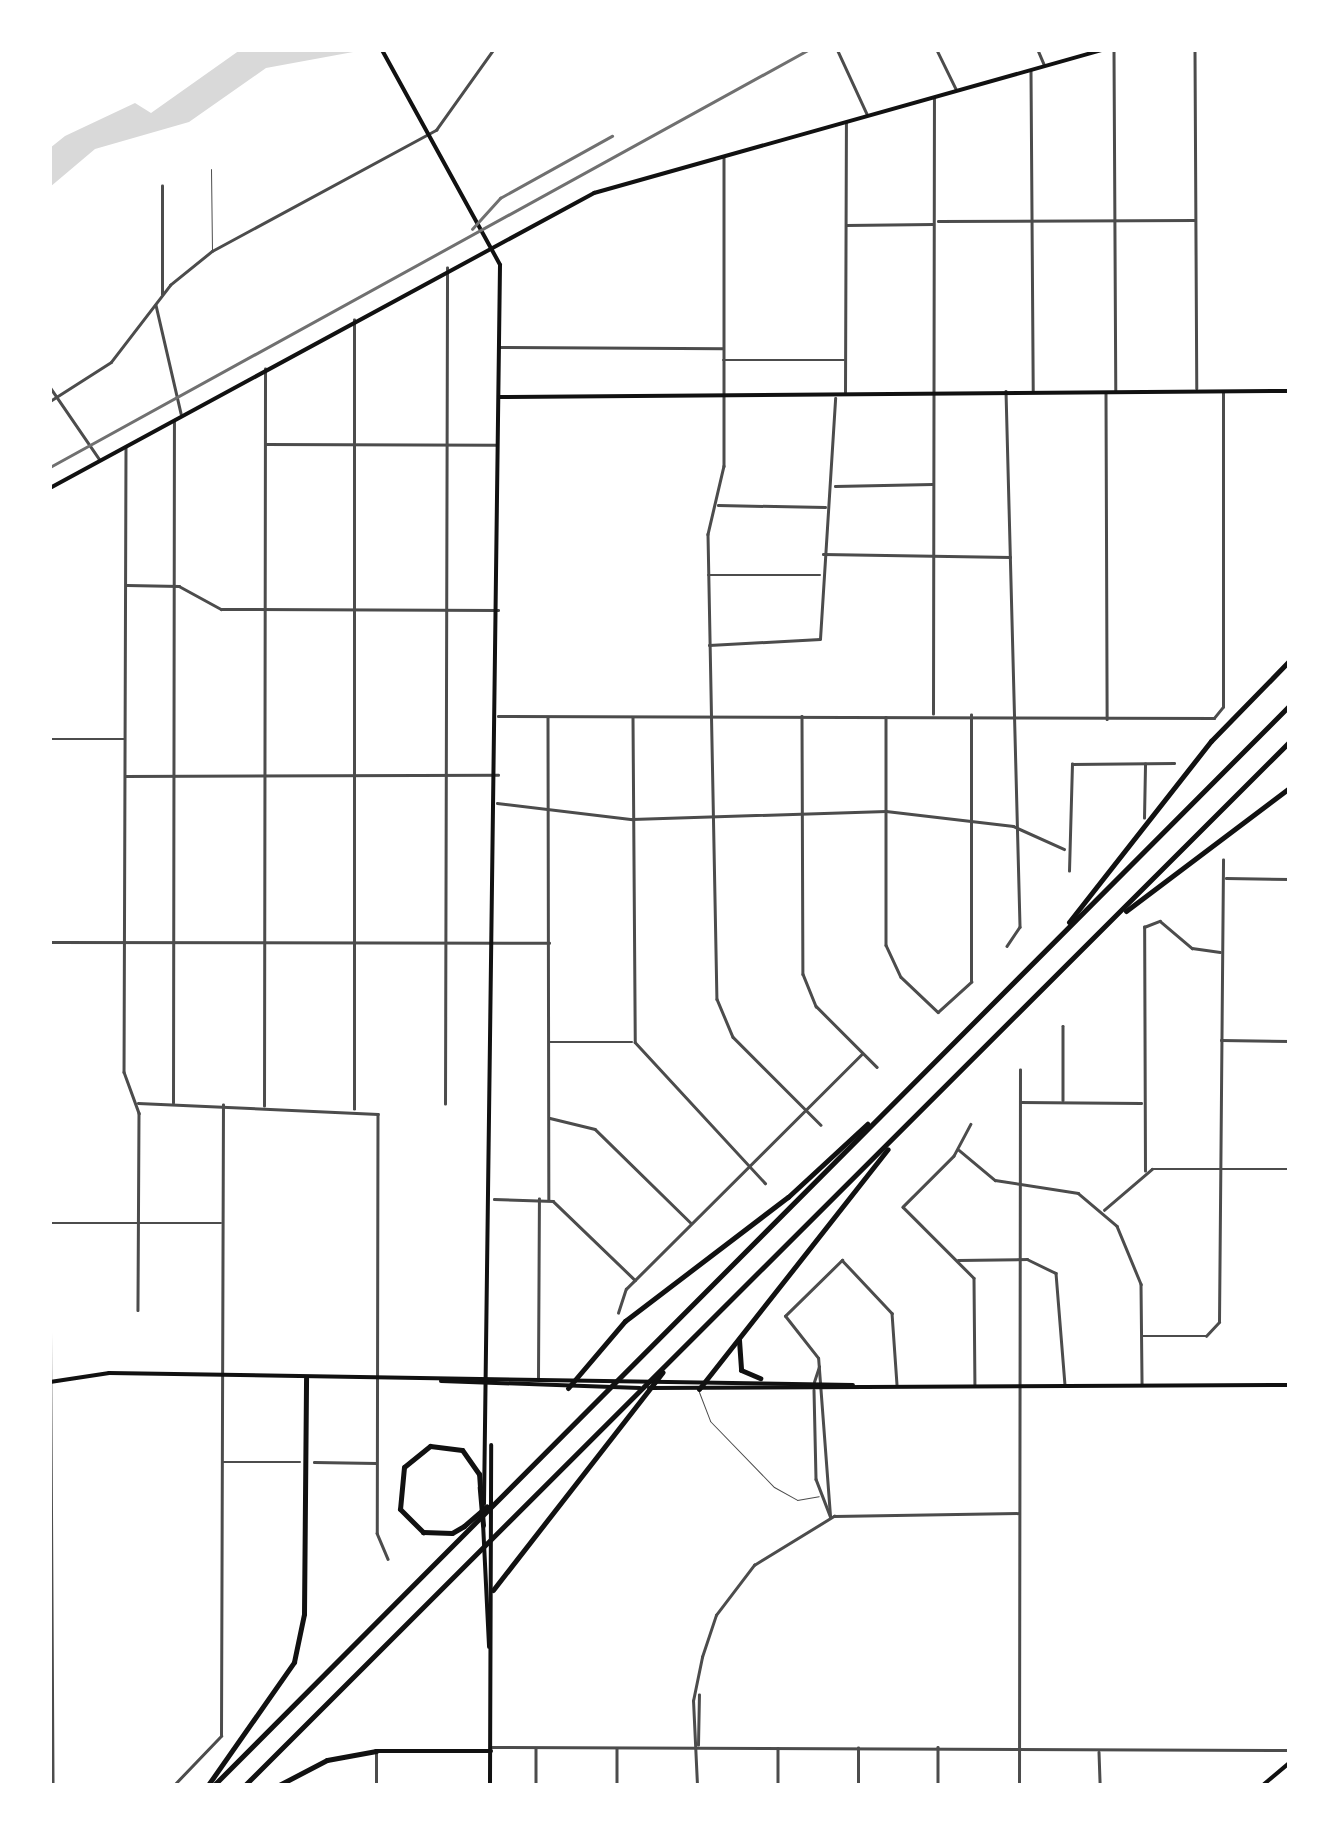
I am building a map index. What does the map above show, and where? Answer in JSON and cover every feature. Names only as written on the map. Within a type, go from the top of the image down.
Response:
[{"type":"highway","points":[[1055,940],[1211,741],[1289,661]]},
{"type":"highway","points":[[211,1785],[1289,706]]},
{"type":"highway","points":[[244,1785],[1119,916],[1289,742]]},
{"type":"highway","points":[[1119,916],[1289,788]]},
{"type":"highway","points":[[1276,800],[1289,801]]},
{"type":"highway","points":[[568,1388],[568,1378],[658,1292],[775,1208],[885,1110]]},
{"type":"highway","points":[[699,1389],[700,1379],[741,1335],[894,1138]]},
{"type":"highway","points":[[741,1335],[736,1358],[760,1378]]},
{"type":"highway","points":[[493,1590],[690,1342]]},
{"type":"highway","points":[[211,1785],[294,1662],[304,1614],[306,1378]]},
{"type":"highway","points":[[483,1525],[482,1484],[462,1450],[430,1446],[404,1468],[400,1508],[422,1532],[452,1533],[516,1481]]},
{"type":"highway","points":[[279,1785],[327,1760],[376,1751]]},
{"type":"main road","points":[[382,50],[491,245],[499,347],[497,943],[490,1378],[494,1473],[489,1647]]},
{"type":"main road","points":[[50,488],[447,268],[594,193],[1102,50]]},
{"type":"main road","points":[[499,397],[724,398],[933,390],[1289,391]]},
{"type":"main road","points":[[51,1381],[222,1375],[441,1381],[760,1378],[822,1380],[858,1386]]},
{"type":"main road","points":[[441,1381],[490,1388],[814,1390],[897,1385],[1289,1384]]},
{"type":"main road","points":[[482,1484],[490,1436]]},
{"type":"main road","points":[[483,1525],[490,1785]]},
{"type":"main road","points":[[376,1751],[491,1749]]},
{"type":"main road","points":[[1263,1785],[1289,1763]]},
{"type":"street","points":[[50,402],[111,362],[162,294],[212,251],[429,134],[464,102],[493,50]]},
{"type":"street","points":[[937,50],[957,90]]},
{"type":"street","points":[[1038,50],[1045,66]]},
{"type":"street","points":[[1114,50],[1116,392]]},
{"type":"street","points":[[1195,50],[1197,392]]},
{"type":"street","points":[[838,51],[868,116]]},
{"type":"street","points":[[1031,70],[1033,391]]},
{"type":"street","points":[[933,714],[934,97]]},
{"type":"street","points":[[846,121],[846,392]]},
{"type":"street","points":[[724,156],[724,398],[708,575],[707,645],[718,715],[721,1014],[821,1125]]},
{"type":"street","points":[[162,186],[162,294]]},
{"type":"street","points":[[845,224],[1196,220]]},
{"type":"street","points":[[445,1104],[447,268]]},
{"type":"street","points":[[155,303],[182,415]]},
{"type":"street","points":[[354,320],[354,1108]]},
{"type":"street","points":[[499,347],[723,348]]},
{"type":"street","points":[[723,360],[846,360]]},
{"type":"street","points":[[264,369],[264,1106]]},
{"type":"street","points":[[50,387],[100,460]]},
{"type":"street","points":[[1006,391],[1020,927],[1006,946]]},
{"type":"street","points":[[1106,392],[1106,719]]},
{"type":"street","points":[[498,716],[970,714],[1017,719],[1211,719],[1223,707],[1223,392]]},
{"type":"street","points":[[707,645],[818,642],[826,507],[833,486],[836,393]]},
{"type":"street","points":[[173,1104],[174,420]]},
{"type":"street","points":[[265,444],[499,445]]},
{"type":"street","points":[[126,445],[125,1078],[136,1103],[138,1310]]},
{"type":"street","points":[[833,486],[933,484]]},
{"type":"street","points":[[715,505],[826,507]]},
{"type":"street","points":[[822,554],[1012,557]]},
{"type":"street","points":[[708,575],[821,575]]},
{"type":"street","points":[[126,585],[174,586],[214,608],[498,610]]},
{"type":"street","points":[[886,714],[886,940],[895,968],[935,1012],[971,982],[970,714]]},
{"type":"street","points":[[802,715],[805,982],[877,1066]]},
{"type":"street","points":[[548,716],[549,1200]]},
{"type":"street","points":[[633,716],[635,1042],[764,1183]]},
{"type":"street","points":[[50,739],[126,739]]},
{"type":"street","points":[[1144,763],[1144,818]]},
{"type":"street","points":[[1069,871],[1064,849],[1072,764],[1174,763]]},
{"type":"street","points":[[125,776],[498,775]]},
{"type":"street","points":[[496,803],[632,819],[886,812],[1019,828],[1064,849]]},
{"type":"street","points":[[1142,1336],[1202,1337],[1218,1327],[1223,860]]},
{"type":"street","points":[[1222,878],[1289,879]]},
{"type":"street","points":[[1144,1171],[1142,1103],[1150,922],[1192,948],[1222,952]]},
{"type":"street","points":[[50,942],[548,943]]},
{"type":"street","points":[[1063,1026],[1063,1103]]},
{"type":"street","points":[[1222,1040],[1289,1041]]},
{"type":"street","points":[[548,1042],[635,1042]]},
{"type":"street","points":[[618,1313],[635,1280],[863,1053]]},
{"type":"street","points":[[1019,1785],[1020,1070]]},
{"type":"street","points":[[1020,1102],[1142,1103]]},
{"type":"street","points":[[136,1103],[354,1108],[379,1119],[377,1541],[388,1559]]},
{"type":"street","points":[[174,1785],[221,1736],[224,1105]]},
{"type":"street","points":[[548,1118],[595,1128],[692,1224]]},
{"type":"street","points":[[971,1124],[959,1150],[904,1207],[957,1260],[975,1286],[975,1386]]},
{"type":"street","points":[[959,1150],[991,1178],[1066,1189],[1103,1212],[1135,1260],[1142,1386]]},
{"type":"street","points":[[1103,1212],[1144,1171],[1289,1170]]},
{"type":"street","points":[[494,1200],[549,1200],[635,1280]]},
{"type":"street","points":[[538,1388],[539,1200]]},
{"type":"street","points":[[50,1222],[222,1223]]},
{"type":"street","points":[[50,1242],[53,1785]]},
{"type":"street","points":[[957,1260],[1020,1259],[1043,1263],[1062,1284],[1064,1386]]},
{"type":"street","points":[[830,1516],[822,1380],[819,1367],[784,1316],[842,1260],[887,1304],[897,1327],[897,1385]]},
{"type":"street","points":[[819,1367],[814,1390],[820,1496],[830,1516]]},
{"type":"street","points":[[222,1462],[300,1462]]},
{"type":"street","points":[[314,1462],[377,1463]]},
{"type":"street","points":[[697,1785],[698,1693],[709,1633],[730,1590],[782,1541],[830,1516],[1019,1513]]},
{"type":"street","points":[[697,1746],[698,1693]]},
{"type":"street","points":[[617,1746],[617,1785]]},
{"type":"street","points":[[491,1749],[778,1746],[1289,1750]]},
{"type":"street","points":[[778,1746],[778,1785]]},
{"type":"street","points":[[536,1747],[536,1785]]},
{"type":"street","points":[[858,1747],[858,1785]]},
{"type":"street","points":[[938,1747],[938,1785]]},
{"type":"street","points":[[1100,1748],[1100,1785]]},
{"type":"street","points":[[376,1751],[376,1785]]},
{"type":"lane","points":[[211,170],[212,251]]},
{"type":"lane","points":[[699,1389],[710,1422],[774,1487],[797,1500],[827,1494]]},
{"type":"shaded area","points":[[240,50],[364,50],[266,68],[189,122],[95,149],[50,187],[50,148],[65,136],[135,103],[151,113]]},
{"type":"railway","points":[[50,467],[808,50]]},
{"type":"railway","points":[[472,229],[500,198],[612,136]]}]
